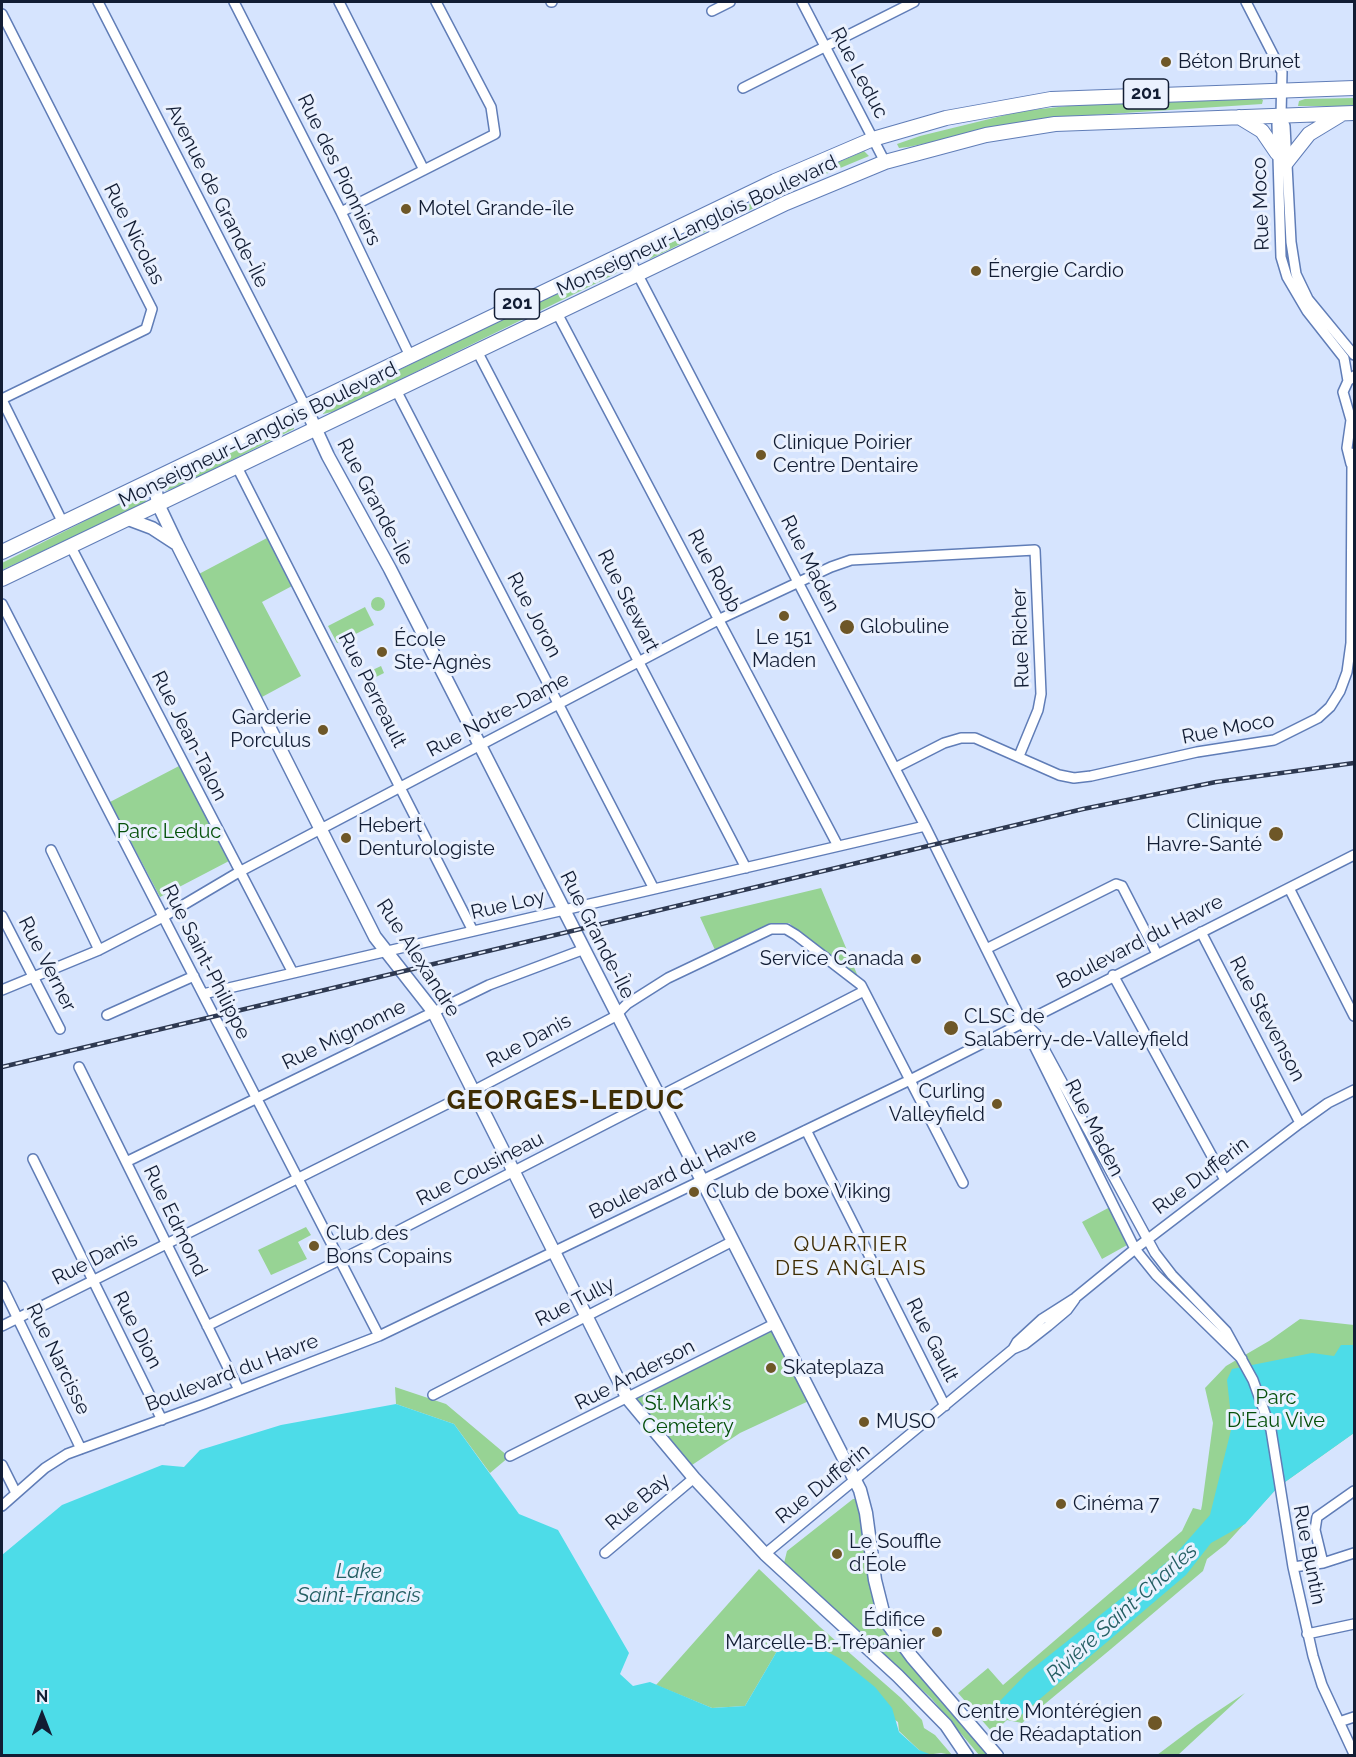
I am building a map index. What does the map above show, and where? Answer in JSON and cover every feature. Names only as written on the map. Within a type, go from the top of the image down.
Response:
[{"type":"highway","name":"Monseigneur-Langlois Boulevard","points":[[2,552],[808,165],[873,139],[946,118],[1051,99],[1354,88]]},
{"type":"highway","name":"Monseigneur-Langlois Boulevard","points":[[2,579],[811,191],[885,162],[986,135],[1048,125],[1349,113]]},
{"type":"highway","points":[[1237,116],[1259,128],[1282,158],[1309,134],[1349,113]]},
{"type":"main road","name":"Rue Grande-Île","points":[[305,406],[855,1482],[866,1513],[875,1580],[885,1620],[912,1657],[997,1755]]},
{"type":"main road","name":"Rue Alexandre","points":[[154,479],[158,504],[177,544],[321,829],[386,952],[433,1011],[628,1399],[694,1478],[765,1554],[898,1676],[946,1725],[967,1755]]},
{"type":"main road","points":[[128,519],[152,528],[177,544]]},
{"type":"street","name":"Avenue de Grande-Île","points":[[98,2],[305,406]]},
{"type":"street","name":"Rue des Pionniers","points":[[234,2],[341,212],[410,356]]},
{"type":"street","points":[[339,2],[424,170]]},
{"type":"street","points":[[341,212],[495,134],[491,107],[436,2]]},
{"type":"street","points":[[712,11],[730,2]]},
{"type":"street","name":"Rue Leduc","points":[[801,2],[885,162]]},
{"type":"street","points":[[743,88],[914,2]]},
{"type":"street","name":"Rue Moco","points":[[1246,2],[1282,72],[1281,115],[1285,126],[1279,242],[1284,268],[1306,311],[1344,358],[1351,378],[1343,392],[1351,420],[1347,448],[1352,466]]},
{"type":"street","name":"Rue Nicolas","points":[[2,14],[153,309],[146,329],[2,399],[63,523]]},
{"type":"street","name":"Rue Moco","points":[[1282,158],[1291,248],[1296,274],[1308,299],[1354,355]]},
{"type":"street","name":"Rue Maden","points":[[626,252],[925,825],[1024,1022],[1028,1038],[1135,1249]]},
{"type":"street","name":"Rue Robb","points":[[557,313],[838,846]]},
{"type":"street","name":"Rue Stewart","points":[[477,351],[746,868]]},
{"type":"street","name":"Rue Joron","points":[[396,390],[654,889]]},
{"type":"street","points":[[1345,404],[1354,412]]},
{"type":"street","name":"Rue Moco","points":[[895,768],[944,743],[961,738],[981,740],[1059,775],[1074,778],[1091,776],[1197,752],[1274,740],[1303,727],[1324,713],[1340,691],[1347,672],[1351,643],[1354,453]]},
{"type":"street","name":"Rue Perreault","points":[[237,467],[473,932]]},
{"type":"street","name":"Rue Jean-Talon","points":[[71,547],[293,973]]},
{"type":"street","name":"Rue Notre-Dame","points":[[2,990],[99,950],[559,703],[720,619],[799,582],[851,560],[1035,550]]},
{"type":"street","name":"Rue Richer","points":[[1018,756],[1038,710],[1041,694],[1035,550]]},
{"type":"street","name":"Rue Saint-Philippe","points":[[2,604],[379,1336]]},
{"type":"street","name":"Rue Loy","points":[[203,994],[563,912],[925,825]]},
{"type":"street","points":[[51,850],[99,950]]},
{"type":"street","name":"Boulevard du Havre","points":[[2,1506],[45,1468],[67,1454],[162,1420],[379,1336],[910,1080],[1113,975],[1354,855]]},
{"type":"street","points":[[986,949],[1116,884],[1122,886],[1157,954]]},
{"type":"street","points":[[1288,888],[1354,1016]]},
{"type":"street","name":"Rue Verner","points":[[2,916],[60,1029]]},
{"type":"street","name":"Rue Danis","points":[[2,1326],[473,1090],[616,1015],[632,1000],[668,978],[759,934],[778,928],[796,935],[854,979],[864,991],[963,1183]]},
{"type":"street","name":"Rue Stevenson","points":[[1201,932],[1300,1123]]},
{"type":"street","name":"Rue Mignonne","points":[[126,1162],[433,1011],[489,985],[582,950]]},
{"type":"street","points":[[1113,975],[1225,1180]]},
{"type":"street","points":[[107,1015],[194,976]]},
{"type":"street","name":"Rue Cousineau","points":[[207,1326],[513,1172],[864,991]]},
{"type":"street","name":"Rue Maden","points":[[1024,1022],[1036,1034],[1147,1240]]},
{"type":"street","name":"Rue Edmond","points":[[79,1067],[239,1390]]},
{"type":"street","name":"Rue Dufferin","points":[[765,1554],[855,1482],[1013,1349],[1025,1344],[1048,1326],[1067,1310],[1075,1298],[1135,1249],[1300,1123],[1328,1103],[1354,1090]]},
{"type":"street","name":"Rue Gault","points":[[806,1130],[945,1406]]},
{"type":"street","name":"Rue Dion","points":[[33,1159],[162,1420]]},
{"type":"street","name":"Rue Buntin","points":[[1147,1240],[1163,1265],[1226,1331],[1244,1362],[1263,1403],[1270,1430],[1284,1522],[1307,1634],[1322,1685],[1354,1754]]},
{"type":"street","name":"Rue Tully","points":[[433,1395],[732,1241]]},
{"type":"street","name":"Rue Buntin","points":[[1135,1249],[1156,1275],[1244,1362]]},
{"type":"street","name":"Rue Narcisse","points":[[2,1286],[81,1449]]},
{"type":"street","name":"Rue Anderson","points":[[510,1456],[774,1324]]},
{"type":"street","points":[[2,1465],[16,1494]]},
{"type":"street","name":"Rue Bay","points":[[605,1553],[694,1478]]},
{"type":"street","points":[[1323,1563],[1315,1530],[1317,1517],[1354,1491]]},
{"type":"street","points":[[1293,1568],[1323,1563],[1354,1553]]},
{"type":"street","points":[[1307,1634],[1354,1624]]},
{"type":"street","points":[[1339,1722],[1354,1717]]},
{"type":"green space","points":[[1258,97],[1263,100],[1262,104],[1048,118],[908,147],[899,148],[897,144],[920,136],[1022,111],[1105,102]]},
{"type":"green space","points":[[1354,98],[1354,106],[1298,106],[1299,101],[1305,99]]},
{"type":"green space","points":[[864,151],[869,156],[809,181],[650,259],[648,257],[662,247]]},
{"type":"green space","points":[[617,264],[621,265],[622,269],[615,274],[336,411],[323,414],[323,407]]},
{"type":"green space","points":[[285,422],[293,422],[294,429],[180,486],[165,491],[163,489],[165,485],[230,453]]},
{"type":"green space","points":[[144,491],[146,503],[2,570],[2,563]]},
{"type":"green space","points":[[267,538],[292,586],[262,602],[301,676],[262,697],[197,575]]},
{"type":"green space","points":[[375,597],[381,597],[385,604],[381,611],[375,611],[371,607],[371,601]]},
{"type":"green space","points":[[365,607],[374,625],[337,643],[328,626]]},
{"type":"green space","points":[[381,666],[384,673],[366,682],[362,675]]},
{"type":"green space","name":"Parc Leduc","points":[[179,766],[229,861],[160,897],[110,802]]},
{"type":"green space","points":[[821,888],[864,991],[789,923],[715,950],[700,917]]},
{"type":"green space","points":[[1110,1207],[1129,1244],[1102,1259],[1082,1222]]},
{"type":"green space","points":[[306,1227],[311,1235],[298,1242],[307,1259],[271,1275],[258,1250]]},
{"type":"green space","name":"Parc D'Eau Vive","points":[[1300,1319],[1354,1325],[1354,1433],[1278,1487],[1226,1544],[1207,1559],[1203,1571],[1022,1723],[1007,1720],[993,1733],[958,1693],[988,1668],[1003,1685],[1182,1531],[1193,1508],[1201,1510],[1202,1505],[1213,1423],[1205,1388],[1226,1366],[1269,1341]]},
{"type":"green space","name":"St. Mark's Cemetery","points":[[774,1324],[813,1399],[740,1433],[689,1467],[632,1398]]},
{"type":"green space","points":[[395,1387],[446,1404],[509,1457],[490,1473],[454,1424],[396,1404]]},
{"type":"green space","points":[[853,1499],[858,1499],[877,1604],[993,1755],[979,1755],[931,1698],[784,1563],[787,1551]]},
{"type":"green space","points":[[759,1569],[820,1627],[901,1698],[922,1720],[924,1728],[935,1735],[952,1755],[941,1753],[926,1755],[899,1731],[898,1722],[780,1646],[745,1706],[712,1708],[656,1685]]},
{"type":"green space","points":[[1245,1693],[1178,1755],[1157,1755],[1197,1725]]},
{"type":"water","name":"Parc D'Eau Vive","points":[[1341,1345],[1354,1345],[1354,1433],[1278,1487],[1245,1524],[1211,1543],[1186,1575],[1021,1715],[1009,1714],[999,1702],[1027,1673],[1172,1558],[1210,1515],[1232,1426],[1227,1380],[1232,1369],[1312,1353],[1334,1356]]},
{"type":"water","name":"Lake Saint-Francis","points":[[396,1404],[454,1424],[519,1514],[558,1530],[629,1653],[620,1674],[633,1686],[650,1682],[712,1708],[745,1706],[780,1646],[791,1639],[805,1640],[839,1658],[875,1687],[892,1708],[899,1732],[919,1750],[932,1755],[2,1755],[2,1555],[62,1505],[162,1465],[184,1467],[200,1450],[281,1425]]},
{"type":"railway","points":[[2,1067],[1083,809],[1216,782],[1354,763]]},
{"type":"place","name":"Béton Brunet","points":[[1166,62]]},
{"type":"place","name":"Motel Grande-île","points":[[406,209]]},
{"type":"place","name":"Énergie Cardio","points":[[976,271]]},
{"type":"place","name":"Clinique Poirier Centre Dentaire","points":[[761,455]]},
{"type":"place","name":"Le 151 Maden","points":[[784,616]]},
{"type":"place","name":"Globuline","points":[[847,627]]},
{"type":"place","name":"École Ste-Agnès","points":[[382,652]]},
{"type":"place","name":"Garderie Porculus","points":[[323,730]]},
{"type":"place","name":"Clinique Havre-Santé","points":[[1276,834]]},
{"type":"place","name":"Hebert Denturologiste","points":[[346,838]]},
{"type":"place","name":"Service Canada","points":[[916,959]]},
{"type":"place","name":"CLSC de Salaberry-de-Valleyfield","points":[[951,1028]]},
{"type":"place","name":"Curling Valleyfield","points":[[997,1104]]},
{"type":"place","name":"Club de boxe Viking","points":[[694,1192]]},
{"type":"place","name":"Club des Bons Copains","points":[[314,1246]]},
{"type":"place","name":"Skateplaza","points":[[771,1368]]},
{"type":"place","name":"MUSO","points":[[864,1422]]},
{"type":"place","name":"Cinéma 7","points":[[1061,1504]]},
{"type":"place","name":"Le Souffle d'Éole","points":[[837,1554]]},
{"type":"place","name":"Édifice Marcelle-B.-Trépanier","points":[[937,1632]]},
{"type":"place","name":"Centre Montérégien de Réadaptation","points":[[1155,1723]]},
{"type":"district","name":"GEORGES-LEDUC","points":[[566,1101]]},
{"type":"district","name":"QUARTIER DES ANGLAIS","points":[[851,1257]]},
{"type":"water label","name":"Rivière Saint-Charles","points":[[1122,1613]]}]
